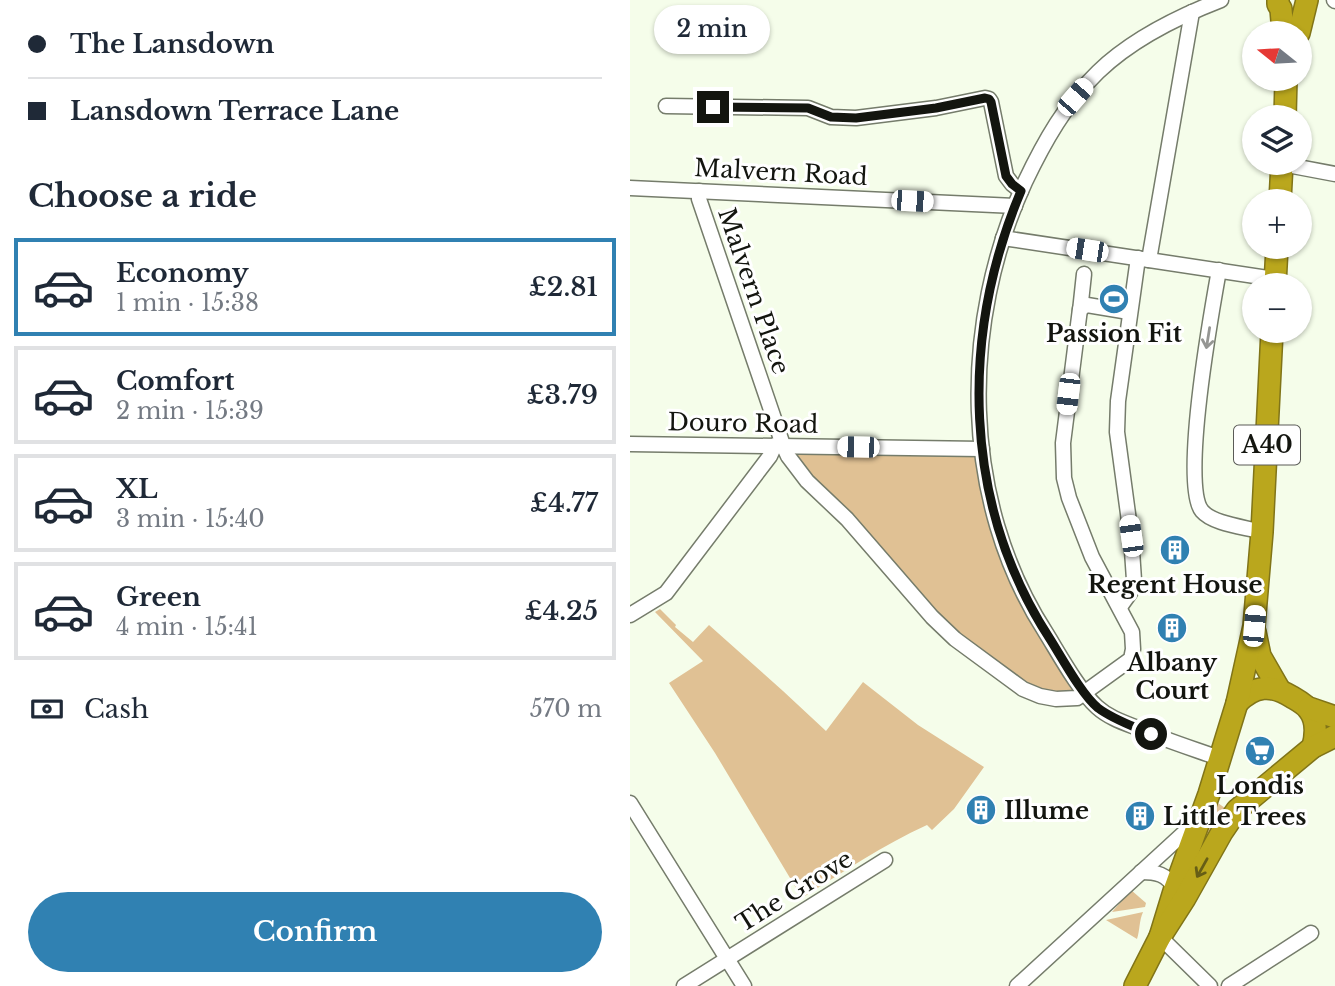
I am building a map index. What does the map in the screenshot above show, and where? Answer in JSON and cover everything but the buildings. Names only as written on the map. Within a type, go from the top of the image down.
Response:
[{"type":"highway","points":[[1276,3],[1288,12],[1295,12],[1303,9],[1308,1]]},
{"type":"highway","points":[[1302,21],[1308,1]]},
{"type":"highway","points":[[1276,3],[1280,21]]},
{"type":"highway","name":"A40","points":[[1237,703],[1254,626],[1262,532],[1271,343]]},
{"type":"highway","name":"A40","points":[[1254,626],[1260,656],[1279,689]]},
{"type":"highway","points":[[1160,937],[1237,703],[1258,689],[1279,689],[1309,708],[1335,717]]},
{"type":"highway","points":[[1309,708],[1315,731],[1312,747]]},
{"type":"highway","points":[[1135,986],[1160,937],[1237,810],[1312,747],[1335,736]]},
{"type":"highway","points":[[1209,794],[1223,805],[1237,810]]},
{"type":"street","points":[[1219,758],[1113,718],[1084,692],[1036,617],[1001,537],[982,449],[978,397],[981,344],[990,285],[1003,238],[1021,191],[1062,114],[1097,73],[1123,50],[1192,12],[1221,0]]},
{"type":"street","points":[[1120,607],[1130,593],[1134,580],[1117,432],[1118,401],[1129,312],[1143,259],[1192,12]]},
{"type":"street","points":[[666,106],[808,108],[831,117],[856,118],[936,108],[985,98],[991,102],[1006,176],[1021,191]]},
{"type":"street","points":[[1312,169],[1335,174]]},
{"type":"street","name":"Malvern Road","points":[[630,188],[1015,206]]},
{"type":"street","name":"Malvern Place","points":[[699,191],[699,199],[779,445],[807,481],[847,519],[912,595],[955,639],[1018,686],[1032,693],[1065,699],[1077,698],[1084,692]]},
{"type":"street","points":[[1003,238],[1242,276]]},
{"type":"street","points":[[1219,271],[1204,358],[1195,493],[1199,506],[1213,520],[1262,532]]},
{"type":"street","points":[[1084,274],[1063,443],[1064,478],[1088,549],[1120,607],[1134,641],[1131,659],[1084,692]]},
{"type":"street","points":[[1080,311],[1087,305],[1129,312]]},
{"type":"street","name":"Douro Road","points":[[630,444],[982,449]]},
{"type":"street","points":[[630,615],[666,593],[779,445]]},
{"type":"street","points":[[630,803],[744,986]]},
{"type":"street","points":[[1017,986],[1200,818]]},
{"type":"street","name":"The Grove","points":[[684,986],[885,860]]},
{"type":"street","points":[[1141,872],[1164,875],[1175,888]]},
{"type":"street","points":[[1229,986],[1311,933]]},
{"type":"street","points":[[1160,937],[1210,986]]},
{"type":"shaded area","points":[[783,445],[982,449],[1001,537],[1084,692],[1040,696],[955,639]]},
{"type":"shaded area","points":[[660,609],[675,627],[693,642],[709,625],[826,731],[863,682],[918,725],[984,767],[954,809],[932,830],[927,825],[911,833],[863,859],[802,898],[715,753],[669,683],[703,661],[655,612]]},
{"type":"shaded area","points":[[1215,801],[1225,808],[1197,859]]},
{"type":"shaded area","points":[[1131,890],[1146,903],[1145,907],[1112,912]]},
{"type":"shaded area","points":[[1143,912],[1137,939],[1106,920]]},
{"type":"place","name":"Passion Fit","points":[[1114,299]]},
{"type":"place","name":"Regent House","points":[[1175,550]]},
{"type":"place","name":"Albany Court","points":[[1172,628]]},
{"type":"place","name":"Londis","points":[[1260,751]]},
{"type":"place","name":"Illume","points":[[981,810]]},
{"type":"place","name":"Little Trees","points":[[1140,816]]},
{"type":"route","points":[[713,107],[808,108],[831,117],[856,118],[989,99],[1006,176],[1021,191],[996,261],[986,304],[981,344],[979,423],[992,503],[1007,554],[1025,596],[1084,692],[1094,704],[1113,718],[1151,734]]}]
